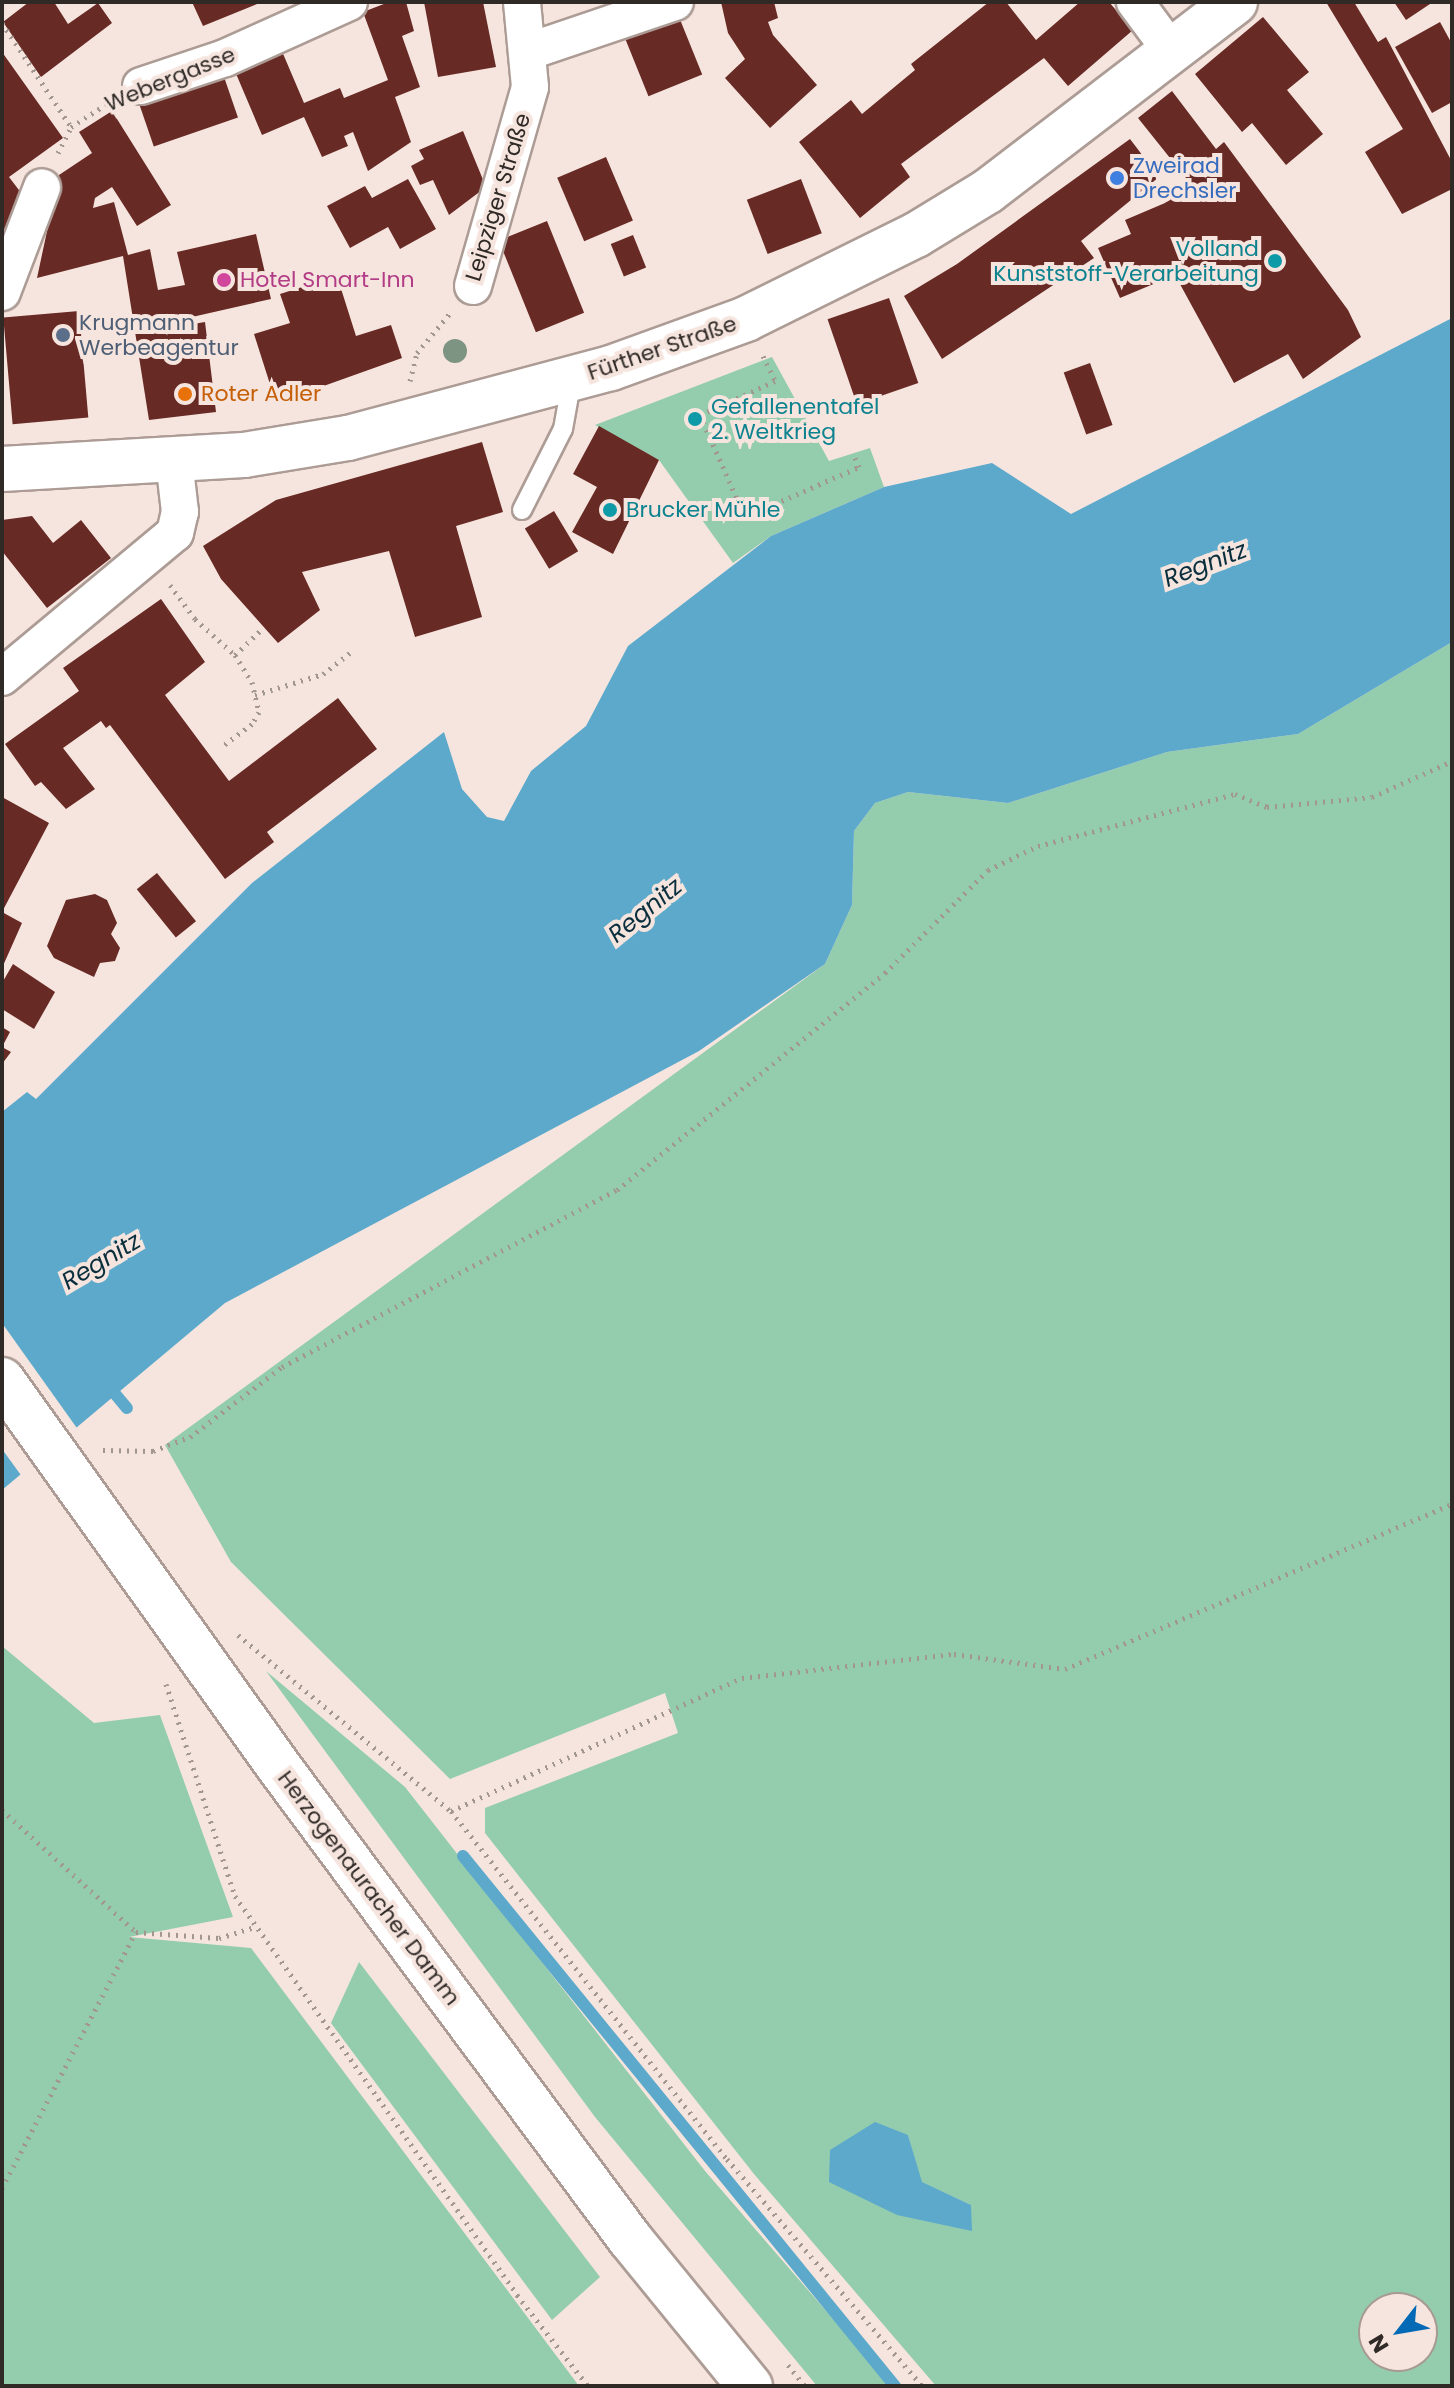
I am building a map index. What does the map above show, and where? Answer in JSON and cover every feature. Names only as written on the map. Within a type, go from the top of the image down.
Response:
[{"type":"street","name":"Webergasse","points":[[141,86],[225,58],[349,2]]},
{"type":"street","name":"Leipziger Straße","points":[[473,286],[523,124],[530,51],[522,2]]},
{"type":"street","points":[[530,51],[675,2]]},
{"type":"street","points":[[1135,2],[1172,52]]},
{"type":"street","name":"Fürther Straße","points":[[2,469],[174,460],[298,447],[418,421],[572,379],[746,319],[916,235],[988,191],[1235,2]]},
{"type":"street","points":[[2,292],[42,187]]},
{"type":"street","points":[[2,677],[154,556],[175,533],[180,512],[174,460]]},
{"type":"street","name":"Herzogenauracher Damm","points":[[2,1380],[80,1456],[630,2239],[750,2386]]},
{"type":"lane","points":[[522,510],[563,429],[572,379]]},
{"type":"path","points":[[2,23],[71,127]]},
{"type":"path","name":"Webergasse","points":[[42,187],[71,127],[83,115],[141,86]]},
{"type":"path","name":"Leipziger Straße","points":[[418,421],[411,367],[473,286]]},
{"type":"path","points":[[746,319],[775,381],[700,415],[745,517],[859,467],[853,453]]},
{"type":"path","points":[[154,556],[195,619],[235,655],[255,695],[259,712],[252,724],[222,747]]},
{"type":"path","points":[[235,655],[264,627]]},
{"type":"path","points":[[255,695],[323,674],[350,653]]},
{"type":"path","points":[[80,1456],[107,1446],[153,1451],[190,1437],[282,1367],[617,1190],[885,973],[988,870],[1038,846],[1235,794],[1267,807],[1372,797],[1452,761]]},
{"type":"path","points":[[451,1811],[742,1678],[954,1654],[1065,1669],[1452,1504]]},
{"type":"path","points":[[233,1630],[451,1811],[727,2159],[922,2386]]},
{"type":"path","points":[[173,1706],[235,1896],[588,2386]]},
{"type":"path","points":[[2,1810],[136,1932],[219,1938],[255,1927]]},
{"type":"path","points":[[2,2188],[136,1932]]},
{"type":"green space","points":[[772,357],[829,461],[870,448],[884,487],[771,536],[733,563],[659,460],[595,425]]},
{"type":"green space","points":[[1452,642],[1452,2386],[936,2386],[754,2174],[485,1833],[485,1808],[678,1733],[665,1693],[450,1779],[231,1562],[165,1445],[825,964],[852,905],[854,831],[875,803],[908,792],[1008,803],[1167,752],[1298,734]],"holes":[[[908,2135],[921,2182],[971,2205],[830,2150]]]},
{"type":"green space","points":[[2,1646],[94,1723],[160,1715],[233,1917],[129,1937],[251,1948],[579,2386],[2,2386]]},
{"type":"green space","points":[[266,1671],[405,1787],[705,2171],[891,2386],[817,2386],[595,2117]]},
{"type":"green space","points":[[359,1962],[600,2277],[552,2320],[331,2023]]},
{"type":"water","name":"Regnitz","points":[[1452,318],[1452,642],[1298,734],[1167,752],[1008,803],[908,792],[875,803],[854,831],[852,905],[825,964],[699,1051],[225,1303],[2,1490],[2,1112],[27,1092],[36,1099],[252,883],[444,732],[462,789],[487,817],[504,821],[531,771],[586,726],[628,646],[771,536],[884,487],[992,463],[1071,514]]},
{"type":"water","points":[[875,2122],[908,2135],[922,2182],[971,2205],[972,2231],[897,2215],[829,2182],[830,2150]]},
{"type":"pier","points":[[2,1323],[79,1431],[23,1478],[2,1449]]},
{"type":"building","points":[[29,2],[54,2],[68,24],[98,3],[112,23],[41,77],[3,22]]},
{"type":"building","points":[[192,2],[262,2],[203,26]]},
{"type":"building","points":[[389,2],[406,2],[414,31],[402,36],[420,87],[395,97],[411,142],[368,171],[353,132],[344,136],[348,146],[322,157],[304,117],[262,135],[234,69],[281,49],[304,103],[340,88],[344,98],[388,80],[363,12]]},
{"type":"building","points":[[424,2],[483,2],[496,67],[438,77]]},
{"type":"building","points":[[721,2],[774,2],[778,18],[768,22],[773,35],[817,85],[770,128],[725,78],[745,59],[728,33]]},
{"type":"building","points":[[989,2],[1006,2],[1036,40],[1080,2],[1109,2],[1133,30],[1068,86],[1044,58],[901,164],[910,177],[860,218],[799,142],[851,100],[862,114],[915,70],[911,64]]},
{"type":"building","points":[[1326,2],[1354,2],[1378,42],[1386,37],[1452,162],[1452,189],[1402,214],[1365,152],[1403,129]]},
{"type":"building","points":[[1394,2],[1433,2],[1406,20]]},
{"type":"building","points":[[679,17],[702,74],[648,96],[625,39]]},
{"type":"building","points":[[1263,17],[1309,72],[1287,90],[1323,134],[1286,165],[1252,123],[1242,132],[1195,74]]},
{"type":"building","points":[[1440,22],[1452,44],[1452,102],[1432,113],[1395,47]]},
{"type":"building","points":[[2,52],[63,138],[9,177],[28,202],[2,248]]},
{"type":"building","points":[[223,74],[238,117],[154,146],[139,103]]},
{"type":"building","points":[[1172,91],[1216,149],[1224,142],[1348,310],[1361,337],[1303,379],[1288,354],[1234,383],[1175,275],[1120,298],[1098,248],[1131,234],[1125,220],[1165,203],[1190,183],[1138,118]]},
{"type":"building","points":[[112,111],[171,205],[137,226],[112,187],[95,198],[93,208],[114,202],[128,255],[150,249],[158,290],[185,285],[177,252],[256,234],[271,299],[192,317],[193,324],[205,322],[216,412],[149,420],[123,256],[37,278],[59,175],[92,153],[79,132]]},
{"type":"building","points":[[463,131],[486,187],[449,215],[433,180],[420,185],[411,166],[424,159],[419,150]]},
{"type":"building","points":[[1130,139],[1159,177],[1081,241],[1094,258],[942,359],[904,296],[957,264]]},
{"type":"building","points":[[606,157],[633,221],[584,241],[557,178]]},
{"type":"building","points":[[408,179],[436,229],[400,249],[388,227],[350,248],[327,206],[365,186],[372,198]]},
{"type":"building","points":[[801,179],[822,233],[768,254],[747,200]]},
{"type":"building","points":[[547,221],[584,313],[536,332],[499,240]]},
{"type":"building","points":[[633,235],[646,267],[624,276],[611,244]]},
{"type":"building","points":[[337,276],[356,336],[391,325],[402,358],[276,403],[254,334],[290,323],[280,294]]},
{"type":"building","points":[[889,298],[918,383],[857,404],[828,319]]},
{"type":"building","points":[[79,311],[88,418],[13,424],[3,318]]},
{"type":"building","points":[[1090,363],[1113,425],[1086,435],[1064,373]]},
{"type":"building","name":"Brucker Mühle","points":[[599,426],[659,460],[613,554],[572,532],[597,487],[573,474]]},
{"type":"building","points":[[482,442],[503,512],[456,526],[482,617],[415,637],[389,551],[302,572],[320,610],[278,643],[221,579],[203,546],[276,500]]},
{"type":"building","points":[[554,511],[578,551],[549,569],[525,529]]},
{"type":"building","points":[[32,516],[53,543],[81,520],[111,558],[47,608],[2,551],[2,520]]},
{"type":"building","points":[[161,599],[205,662],[165,695],[229,781],[338,698],[377,749],[267,832],[274,842],[225,879],[110,725],[106,728],[101,721],[63,748],[95,789],[66,809],[41,782],[35,786],[5,744],[79,691],[63,668]]},
{"type":"building","points":[[2,797],[49,823],[2,912]]},
{"type":"building","points":[[157,873],[196,921],[176,938],[137,889]]},
{"type":"building","points":[[95,894],[107,900],[117,923],[111,934],[120,948],[115,961],[100,963],[94,977],[54,958],[47,946],[66,900]]},
{"type":"building","points":[[2,912],[22,923],[2,968]]},
{"type":"building","points":[[13,964],[55,992],[34,1029],[2,1009],[2,983]]},
{"type":"building","points":[[2,1027],[10,1032],[2,1047]]},
{"type":"building","points":[[2,1047],[11,1052],[2,1064]]},
{"type":"waterway","points":[[116,1395],[127,1408]]},
{"type":"waterway","points":[[463,1856],[895,2386]]},
{"type":"place","name":"Zweirad Drechsler","points":[[1117,178]]},
{"type":"place","name":"Volland Kunststoff-Verarbeitung","points":[[1275,261]]},
{"type":"place","name":"Hotel Smart-Inn","points":[[224,280]]},
{"type":"place","name":"Krugmann Werbeagentur","points":[[63,335]]},
{"type":"place","name":"Roter Adler","points":[[185,394]]},
{"type":"place","name":"Gefallenentafel 2. Weltkrieg","points":[[695,419]]},
{"type":"place","name":"Brucker Mühle","points":[[610,510]]}]
